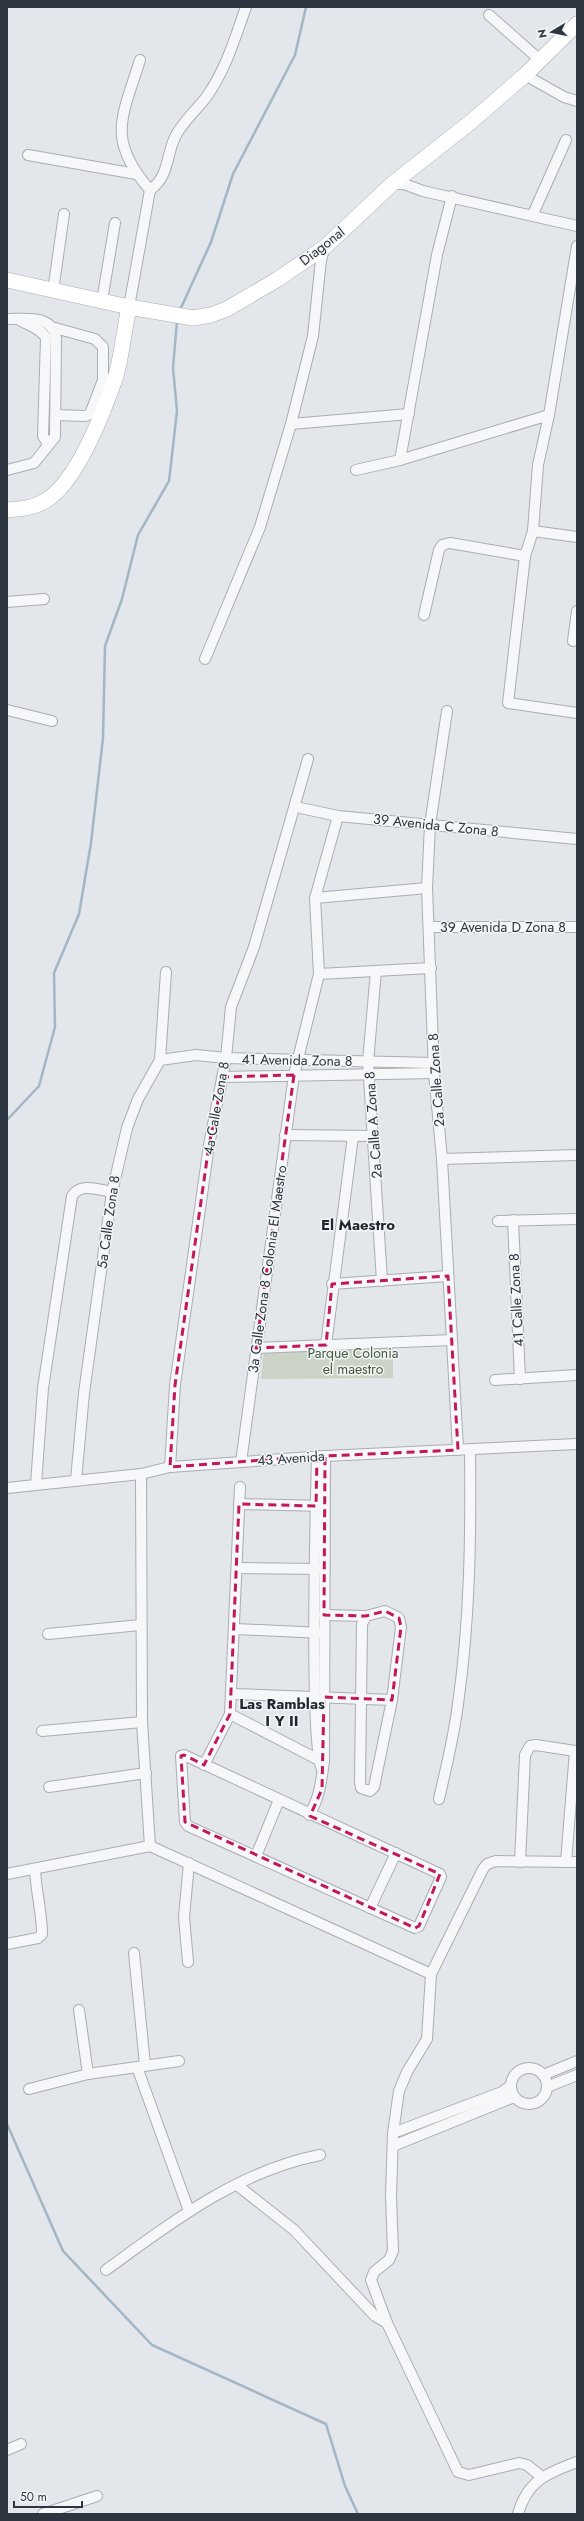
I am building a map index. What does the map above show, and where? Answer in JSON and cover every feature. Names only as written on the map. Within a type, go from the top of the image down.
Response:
[{"type":"street","points":[[7,510],[28,508],[48,499],[65,483],[81,460],[115,378],[150,190],[162,179],[172,145],[180,129],[207,96],[222,73],[246,7]]},
{"type":"street","points":[[489,15],[540,60]]},
{"type":"street","name":"Diagonal","points":[[7,280],[129,307],[193,318],[211,315],[227,309],[278,279],[325,247],[392,184],[472,121],[524,75],[577,24]]},
{"type":"street","points":[[140,60],[126,101],[121,129],[126,156],[136,174],[150,190]]},
{"type":"street","points":[[524,75],[564,97],[577,101]]},
{"type":"street","points":[[533,214],[566,140]]},
{"type":"street","points":[[28,155],[136,174]]},
{"type":"street","points":[[392,184],[404,184],[423,191],[533,214],[577,226]]},
{"type":"street","points":[[400,460],[437,255],[452,196]]},
{"type":"street","points":[[53,291],[64,214]]},
{"type":"street","points":[[102,301],[115,223]]},
{"type":"street","points":[[577,246],[549,415],[538,465],[534,531],[525,556],[508,704],[577,712]]},
{"type":"street","points":[[204,659],[260,527],[292,424],[312,336],[321,260],[325,247]]},
{"type":"street","points":[[7,319],[30,318],[50,324],[55,328],[96,339],[103,347],[103,380],[90,414],[85,416],[56,415]]},
{"type":"street","points":[[18,319],[29,327],[40,330],[46,338],[44,436],[48,444]]},
{"type":"street","points":[[7,470],[34,463],[55,437],[55,328]]},
{"type":"street","points":[[292,424],[409,414]]},
{"type":"street","points":[[356,470],[400,460],[549,415]]},
{"type":"street","points":[[534,531],[577,537]]},
{"type":"street","points":[[424,615],[439,550],[442,546],[450,543],[525,556]]},
{"type":"street","points":[[7,602],[44,599]]},
{"type":"street","points":[[573,642],[577,610]]},
{"type":"street","points":[[7,710],[52,721]]},
{"type":"street","name":"2a Calle Zona 8","points":[[447,711],[430,825],[427,888],[434,1068],[442,1159],[458,1450]]},
{"type":"street","name":"4a Calle Zona 8","points":[[170,1467],[175,1385],[209,1145],[226,1058],[230,1008],[254,947],[296,806],[308,759]]},
{"type":"street","name":"39 Avenida C Zona 8","points":[[296,806],[338,816],[577,839]]},
{"type":"street","name":"3a Calle Zona 8 Colonia El Maestro","points":[[241,1462],[296,1060],[319,974],[315,898],[338,816]]},
{"type":"street","points":[[315,898],[427,888]]},
{"type":"street","name":"39 Avenida D Zona 8","points":[[429,927],[577,927]]},
{"type":"street","points":[[319,974],[431,968]]},
{"type":"street","name":"2a Calle A Zona 8","points":[[376,970],[368,1062],[374,1136],[382,1281]]},
{"type":"street","name":"5a Calle Zona 8","points":[[76,1480],[84,1393],[112,1192],[127,1128],[138,1099],[160,1060],[166,972]]},
{"type":"street","name":"41 Avenida Zona 8","points":[[160,1060],[196,1055],[226,1058],[368,1062],[434,1068]]},
{"type":"street","name":"41 Avenida Zona 8","points":[[222,1077],[369,1075],[434,1068]]},
{"type":"street","points":[[285,1136],[374,1136]]},
{"type":"street","points":[[326,1345],[332,1284],[353,1136]]},
{"type":"street","points":[[442,1159],[577,1155]]},
{"type":"street","points":[[36,1484],[43,1388],[72,1196],[81,1188],[112,1192]]},
{"type":"street","points":[[498,1221],[577,1219]]},
{"type":"street","name":"41 Calle Zona 8","points":[[513,1220],[520,1379]]},
{"type":"street","points":[[332,1284],[448,1276]]},
{"type":"street","points":[[256,1348],[452,1340]]},
{"type":"street","points":[[495,1380],[577,1375]]},
{"type":"street","name":"43 Avenida","points":[[7,1488],[141,1474],[170,1467],[321,1456],[577,1444]]},
{"type":"street","points":[[439,1799],[458,1704],[463,1658],[469,1563],[470,1449]]},
{"type":"street","points":[[321,1456],[317,1759],[322,1769]]},
{"type":"street","points":[[141,1474],[140,1625],[142,1722],[150,1846]]},
{"type":"street","points":[[204,1765],[230,1714],[233,1694],[240,1487]]},
{"type":"street","points":[[239,1504],[321,1506]]},
{"type":"street","points":[[238,1568],[319,1569]]},
{"type":"street","points":[[319,1569],[324,1615],[319,1633]]},
{"type":"street","points":[[324,1615],[366,1616],[385,1611],[399,1618],[401,1627],[392,1700],[374,1787],[370,1791],[365,1791],[361,1788],[360,1782],[362,1624],[366,1616]]},
{"type":"street","points":[[48,1634],[140,1625]]},
{"type":"street","points":[[236,1629],[319,1633]]},
{"type":"street","points":[[233,1694],[392,1700]]},
{"type":"street","points":[[309,1815],[322,1789],[322,1769],[324,1762],[319,1697]]},
{"type":"street","points":[[230,1714],[317,1759]]},
{"type":"street","points":[[42,1731],[142,1722]]},
{"type":"street","points":[[520,1862],[526,1754],[530,1746],[536,1745],[575,1751],[566,1862]]},
{"type":"street","points":[[184,1755],[279,1800],[440,1874],[441,1877],[419,1926],[415,1928],[186,1824],[181,1756],[184,1755]]},
{"type":"street","points":[[49,1787],[146,1773]]},
{"type":"street","points":[[256,1856],[279,1800]]},
{"type":"street","points":[[7,1874],[35,1870],[150,1846],[431,1974]]},
{"type":"street","points":[[370,1908],[396,1853]]},
{"type":"street","points":[[542,2477],[527,2465],[520,2463],[469,2475],[462,2475],[458,2472],[387,2323],[371,2280],[374,2272],[389,2260],[393,2252],[391,2196],[393,2146],[399,2091],[407,2072],[427,2038],[431,1974],[485,1867],[493,1862],[577,1862]]},
{"type":"street","points":[[188,1962],[184,1917],[189,1863]]},
{"type":"street","points":[[7,1944],[38,1938],[42,1934],[42,1914],[36,1894],[35,1870]]},
{"type":"street","points":[[134,1953],[141,2066],[188,2211]]},
{"type":"street","points":[[79,2010],[88,2074]]},
{"type":"street","points":[[29,2089],[88,2074],[179,2061]]},
{"type":"street","points":[[543,2075],[577,2062]]},
{"type":"street","points":[[394,2133],[502,2092],[510,2086],[515,2074],[526,2068],[538,2070],[543,2075],[547,2087],[546,2093],[537,2102],[524,2104],[514,2097],[510,2086]]},
{"type":"street","points":[[547,2087],[577,2075]]},
{"type":"street","points":[[393,2146],[514,2097]]},
{"type":"street","points":[[106,2270],[188,2211],[237,2185],[278,2166],[320,2155]]},
{"type":"street","points":[[237,2185],[294,2230],[375,2316],[387,2323]]},
{"type":"street","points":[[7,2450],[21,2444]]},
{"type":"street","points":[[518,2514],[522,2500],[529,2488],[542,2477],[577,2462]]},
{"type":"street","points":[[43,2514],[97,2496]]},
{"type":"highlighted area","points":[[294,1075],[256,1348],[326,1345],[332,1284],[448,1276],[458,1450],[325,1456],[324,1615],[366,1616],[385,1611],[399,1618],[401,1627],[392,1700],[324,1697],[322,1789],[310,1816],[440,1874],[419,1926],[415,1928],[185,1822],[181,1756],[184,1755],[204,1765],[230,1714],[239,1504],[316,1506],[317,1456],[170,1467],[175,1385],[209,1145],[223,1077]]},
{"type":"green space","name":"Parque Colonia el maestro","points":[[393,1342],[393,1378],[261,1379],[264,1348]]},
{"type":"waterway","points":[[180,310],[211,242],[233,174],[295,55],[306,7]]},
{"type":"waterway","points":[[7,1120],[39,1086],[55,1027],[54,973],[79,914],[91,843],[103,738],[105,646],[122,599],[138,535],[169,481],[177,411],[173,368],[177,321]]},
{"type":"waterway","points":[[7,2124],[63,2251],[152,2345],[326,2424],[345,2486],[358,2514]]},
{"type":"district","name":"El Maestro","points":[[358,1225]]},
{"type":"district","name":"Las Ramblas I Y II","points":[[282,1712]]}]
